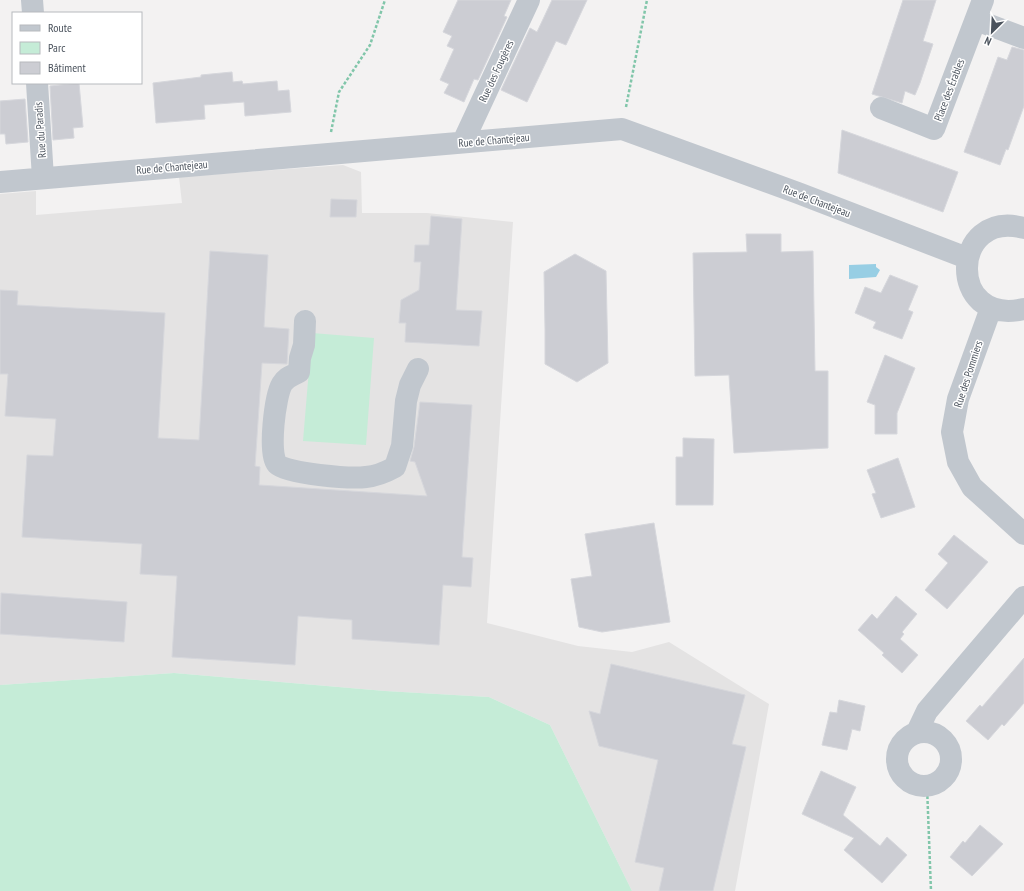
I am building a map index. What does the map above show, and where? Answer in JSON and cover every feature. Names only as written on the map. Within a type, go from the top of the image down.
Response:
[{"type":"street","points":[[32,0],[33,12]]},
{"type":"street","name":"Rue des Fougères","points":[[463,142],[529,0]]},
{"type":"street","name":"Place des Érables","points":[[881,108],[934,130],[979,10],[1024,38]]},
{"type":"street","name":"Rue du Paradis","points":[[37,84],[43,178]]},
{"type":"street","name":"Rue de Chantejeau","points":[[0,182],[622,129],[798,193],[967,258]]},
{"type":"street","points":[[1024,227],[1005,226],[988,231],[974,242],[967,258],[967,278],[975,296],[991,308],[1007,312],[1024,309]]},
{"type":"street","name":"Rue des Pommiers","points":[[991,308],[958,399],[952,432],[958,462],[972,487],[1024,534]]},
{"type":"street","points":[[305,321],[304,345],[300,358],[299,372],[288,376],[282,384],[277,396],[273,438],[274,460],[278,466],[295,472],[365,477],[384,473],[395,467],[402,446],[406,401],[410,385],[418,369]]},
{"type":"street","points":[[917,732],[926,732],[939,737],[948,747],[951,757],[947,774],[940,781],[927,786],[914,785],[906,781],[900,774],[896,758],[898,749],[906,739],[917,732],[927,711],[1024,597]]},
{"type":"path","points":[[327,154],[339,92],[370,45],[385,0]]},
{"type":"path","points":[[622,129],[647,0]]},
{"type":"path","points":[[927,786],[931,891]]},
{"type":"shaded area","points":[[343,165],[361,172],[362,213],[427,213],[513,222],[487,623],[578,646],[632,652],[669,642],[769,704],[735,891],[632,891],[550,725],[489,697],[385,691],[174,673],[0,685],[0,194],[36,191],[36,215],[182,203],[179,177]]},
{"type":"green space","points":[[312,333],[374,338],[366,445],[303,441]]},
{"type":"green space","points":[[174,673],[385,691],[489,697],[550,725],[632,891],[0,891],[0,685]]},
{"type":"water","points":[[876,264],[876,267],[880,270],[876,277],[849,279],[849,265]]},
{"type":"building","points":[[458,0],[511,0],[504,16],[507,17],[478,80],[474,79],[464,102],[444,93],[449,84],[440,80],[454,49],[447,46],[452,36],[443,32]]},
{"type":"building","points":[[552,0],[587,0],[566,45],[556,41],[527,102],[501,90],[530,28],[537,32]]},
{"type":"building","points":[[903,0],[936,0],[923,41],[933,44],[915,95],[905,91],[902,103],[872,94]]},
{"type":"building","points":[[1012,47],[1024,50],[1024,106],[1008,150],[1006,149],[1000,165],[964,152],[998,57],[1007,60]]},
{"type":"building","points":[[232,72],[233,82],[242,81],[243,84],[277,81],[278,91],[289,90],[291,112],[245,116],[244,102],[204,105],[205,119],[156,123],[153,83],[201,77],[201,75]]},
{"type":"building","points":[[79,84],[83,127],[73,128],[74,138],[53,140],[50,86]]},
{"type":"building","points":[[25,99],[28,142],[6,144],[5,134],[0,134],[0,101]]},
{"type":"building","points":[[842,130],[958,172],[943,212],[838,173]]},
{"type":"building","points":[[331,199],[357,200],[356,217],[330,217]]},
{"type":"building","points":[[431,216],[462,219],[456,310],[482,311],[479,346],[405,342],[406,323],[399,323],[401,300],[419,290],[421,262],[414,262],[415,245],[429,245]]},
{"type":"building","points":[[746,234],[781,234],[781,252],[813,251],[815,371],[828,371],[828,448],[734,453],[729,375],[695,376],[693,253],[747,252]]},
{"type":"building","points":[[210,251],[268,255],[264,327],[289,329],[287,364],[262,363],[255,466],[260,467],[259,485],[427,496],[415,462],[410,461],[414,447],[420,402],[472,405],[462,557],[473,558],[471,587],[443,585],[439,645],[352,639],[352,620],[298,616],[295,665],[172,657],[177,576],[140,574],[142,544],[22,537],[27,455],[53,456],[56,419],[5,416],[8,374],[0,374],[0,290],[18,291],[17,305],[165,313],[158,438],[199,440]]},
{"type":"building","points":[[575,254],[606,271],[608,363],[577,382],[545,364],[544,272]]},
{"type":"building","points":[[890,275],[918,286],[908,310],[913,312],[902,339],[873,328],[876,322],[855,313],[865,287],[881,293]]},
{"type":"building","points":[[885,355],[915,368],[897,413],[897,434],[875,434],[875,405],[867,402]]},
{"type":"building","points":[[683,438],[714,439],[713,505],[676,505],[676,457],[683,457]]},
{"type":"building","points":[[898,458],[915,507],[881,518],[872,494],[876,493],[867,470]]},
{"type":"building","points":[[654,523],[670,622],[602,632],[579,627],[571,579],[592,576],[585,534]]},
{"type":"building","points":[[954,535],[988,562],[947,609],[925,590],[948,563],[938,554]]},
{"type":"building","points":[[1,593],[127,602],[124,642],[0,634]]},
{"type":"building","points":[[896,596],[917,614],[902,632],[904,634],[900,639],[918,655],[902,673],[882,655],[884,653],[858,630],[872,614],[877,619]]},
{"type":"building","points":[[1024,658],[1024,703],[1004,726],[1002,724],[988,740],[966,721],[980,705],[982,707]]},
{"type":"building","points":[[611,664],[745,695],[732,744],[746,747],[713,891],[659,891],[664,868],[635,862],[658,760],[599,746],[589,711],[600,714]]},
{"type":"building","points":[[839,700],[865,706],[860,731],[852,729],[847,750],[822,745],[830,712],[837,713]]},
{"type":"building","points":[[821,771],[856,787],[843,815],[880,846],[887,837],[907,855],[882,883],[844,850],[854,838],[802,814]]},
{"type":"building","points":[[980,825],[1003,844],[972,876],[950,857],[963,841],[965,843]]}]
